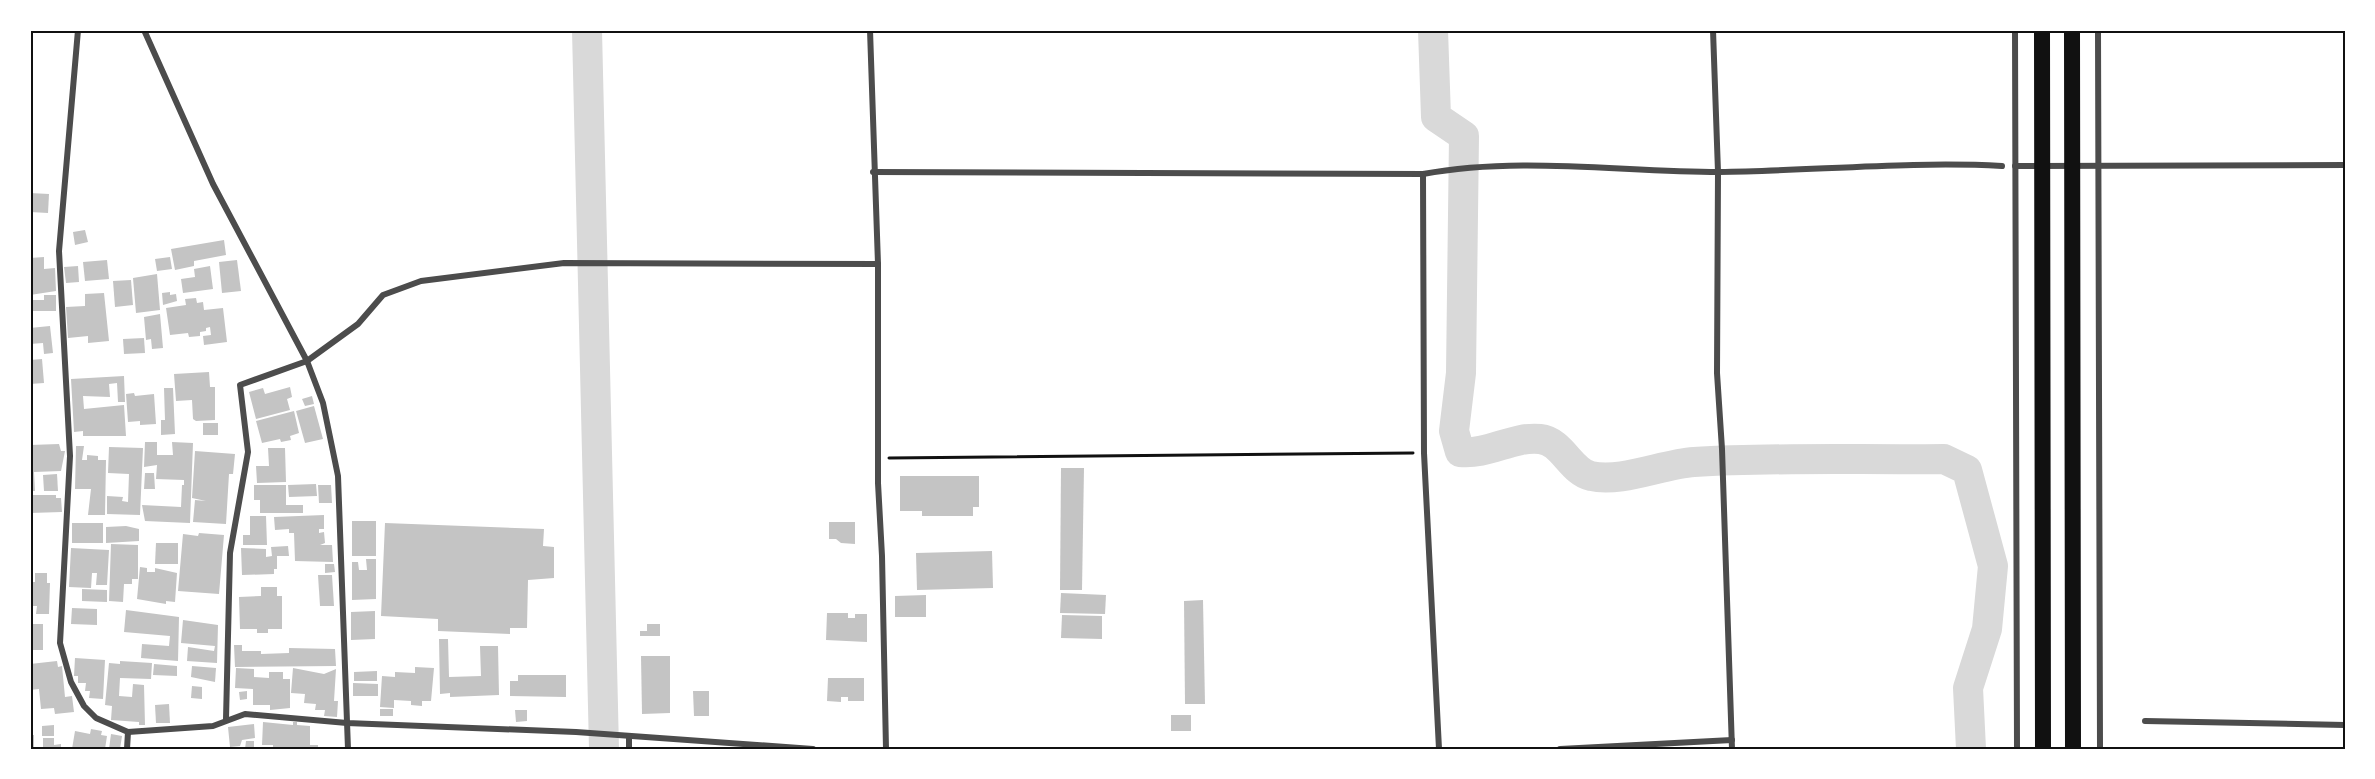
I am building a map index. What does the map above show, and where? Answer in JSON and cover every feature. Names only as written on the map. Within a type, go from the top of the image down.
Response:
[{"type":"highway","points":[[2042,30],[2043,749]]},
{"type":"highway","points":[[2072,30],[2073,749]]},
{"type":"street","points":[[78,30],[59,251],[70,456],[60,643],[71,682],[84,706],[96,718],[128,732],[213,726],[226,719],[252,714],[347,723],[576,732],[813,749]]},
{"type":"street","points":[[144,30],[213,184],[307,361],[323,403],[338,476],[348,749]]},
{"type":"street","points":[[870,30],[873,172],[878,264],[878,458],[886,749]]},
{"type":"street","points":[[1713,30],[1718,172],[1717,374],[1722,449],[1732,749]]},
{"type":"street","points":[[2015,30],[2017,749]]},
{"type":"street","points":[[2098,30],[2100,749]]},
{"type":"street","points":[[2015,166],[2345,165]]},
{"type":"street","points":[[873,172],[1423,174],[1450,169],[1570,166],[1718,172],[2002,166]]},
{"type":"street","points":[[1423,174],[1424,453],[1439,749]]},
{"type":"street","points":[[226,719],[230,553],[248,452],[240,385],[307,361],[358,324],[382,295],[421,281],[564,263],[878,264]]},
{"type":"street","points":[[2145,721],[2345,725]]},
{"type":"street","points":[[127,749],[128,732]]},
{"type":"street","points":[[629,736],[629,749]]},
{"type":"street","points":[[1560,749],[1732,740]]},
{"type":"path","points":[[878,458],[1424,453]]},
{"type":"building","points":[[30,193],[49,194],[48,213],[30,212]]},
{"type":"building","points":[[85,230],[88,242],[75,245],[73,232]]},
{"type":"building","points":[[224,240],[226,255],[194,261],[194,266],[175,270],[171,249]]},
{"type":"building","points":[[44,257],[44,269],[55,268],[56,291],[30,295],[30,258]]},
{"type":"building","points":[[170,257],[172,269],[157,271],[155,259]]},
{"type":"building","points":[[107,260],[109,279],[85,281],[83,262]]},
{"type":"building","points":[[237,260],[241,291],[222,293],[219,262]]},
{"type":"building","points":[[78,266],[79,282],[66,283],[64,267]]},
{"type":"building","points":[[210,266],[213,289],[183,293],[181,279],[195,277],[194,269]]},
{"type":"building","points":[[157,274],[160,310],[136,313],[133,278]]},
{"type":"building","points":[[131,280],[133,305],[115,307],[113,281]]},
{"type":"building","points":[[170,292],[170,295],[176,294],[177,301],[163,305],[162,293]]},
{"type":"building","points":[[104,293],[109,341],[88,343],[88,336],[68,338],[66,307],[85,306],[85,294]]},
{"type":"building","points":[[44,295],[56,295],[56,311],[30,311],[30,300],[44,300]]},
{"type":"building","points":[[196,298],[197,303],[203,302],[204,310],[223,308],[227,342],[204,345],[203,336],[211,335],[210,327],[200,332],[200,336],[189,337],[188,333],[170,335],[166,308],[186,305],[185,299]]},
{"type":"building","points":[[160,314],[163,348],[152,349],[151,339],[146,340],[144,317]]},
{"type":"building","points":[[50,326],[53,353],[44,354],[43,343],[30,344],[30,328]]},
{"type":"building","points":[[144,338],[145,353],[124,354],[123,339]]},
{"type":"building","points":[[42,359],[44,383],[30,384],[30,360]]},
{"type":"building","points":[[209,372],[210,387],[215,387],[215,420],[196,421],[193,419],[192,400],[176,401],[174,374]]},
{"type":"building","points":[[124,376],[125,402],[118,402],[117,383],[109,384],[110,397],[83,396],[84,409],[124,405],[126,436],[83,436],[83,431],[74,432],[71,379]]},
{"type":"building","points":[[290,387],[292,397],[287,399],[290,410],[256,419],[249,392],[263,388],[265,394]]},
{"type":"building","points":[[164,388],[173,388],[175,434],[161,435],[161,420],[165,420]]},
{"type":"building","points":[[134,393],[135,396],[154,394],[156,424],[140,425],[140,421],[128,422],[126,394]]},
{"type":"building","points":[[312,396],[314,404],[305,406],[302,399]]},
{"type":"building","points":[[314,406],[323,439],[305,443],[296,411]]},
{"type":"building","points":[[294,411],[299,433],[290,436],[291,440],[281,442],[280,439],[262,443],[256,421]]},
{"type":"building","points":[[203,423],[218,423],[218,435],[203,435]]},
{"type":"building","points":[[145,442],[157,442],[157,455],[173,455],[172,442],[193,443],[190,523],[145,521],[142,505],[181,507],[184,480],[156,479],[157,465],[144,467]]},
{"type":"building","points":[[59,444],[61,451],[65,451],[61,471],[34,472],[35,491],[30,491],[30,445]]},
{"type":"building","points":[[76,446],[84,446],[82,460],[87,460],[87,455],[98,456],[98,460],[106,460],[105,515],[88,515],[91,489],[75,489]]},
{"type":"building","points":[[109,447],[143,448],[140,515],[107,514],[107,496],[123,497],[122,501],[128,502],[129,474],[108,473]]},
{"type":"building","points":[[268,448],[285,448],[286,482],[257,483],[256,466],[269,466]]},
{"type":"building","points":[[195,451],[235,454],[233,474],[229,474],[226,524],[193,522],[195,500],[206,501],[192,498]]},
{"type":"building","points":[[1061,468],[1084,468],[1082,590],[1060,590]]},
{"type":"building","points":[[145,473],[154,473],[155,489],[144,489]]},
{"type":"building","points":[[57,474],[58,491],[44,491],[43,475]]},
{"type":"building","points":[[900,476],[979,476],[979,507],[973,507],[973,516],[922,516],[922,511],[900,511]]},
{"type":"building","points":[[316,484],[317,496],[289,497],[288,485]]},
{"type":"building","points":[[254,485],[286,485],[286,505],[303,505],[303,513],[260,513],[260,500],[254,500]]},
{"type":"building","points":[[318,485],[331,485],[332,503],[319,503]]},
{"type":"building","points":[[30,495],[56,495],[56,498],[61,498],[62,512],[30,513]]},
{"type":"building","points":[[324,515],[324,529],[319,529],[319,533],[324,532],[325,543],[320,545],[332,545],[333,562],[295,561],[294,533],[289,533],[289,529],[275,530],[274,517]]},
{"type":"building","points":[[250,516],[266,516],[267,545],[243,545],[243,535],[250,535]]},
{"type":"building","points":[[352,521],[376,521],[376,556],[352,556]]},
{"type":"building","points":[[829,522],[855,522],[855,544],[829,539]]},
{"type":"building","points":[[72,523],[103,523],[103,543],[72,543]]},
{"type":"building","points":[[385,523],[544,529],[543,546],[554,547],[554,578],[528,580],[527,628],[510,628],[510,634],[438,631],[438,619],[381,616]]},
{"type":"building","points":[[126,526],[139,529],[139,541],[106,543],[106,527]]},
{"type":"building","points":[[199,533],[224,535],[219,594],[178,591],[183,534],[198,536]]},
{"type":"building","points":[[156,543],[178,543],[178,564],[155,564]]},
{"type":"building","points":[[111,544],[138,545],[138,579],[132,579],[132,584],[124,584],[123,602],[109,601]]},
{"type":"building","points":[[288,546],[289,556],[277,556],[277,569],[274,569],[274,574],[242,575],[241,548],[266,549],[266,557],[272,556],[271,547]]},
{"type":"building","points":[[71,548],[109,550],[107,585],[96,585],[97,573],[92,573],[91,588],[69,587]]},
{"type":"building","points":[[992,551],[993,588],[917,590],[916,553]]},
{"type":"building","points":[[366,559],[376,559],[376,599],[352,600],[352,562],[358,562],[359,570],[367,570]]},
{"type":"building","points":[[325,564],[334,564],[335,572],[325,573]]},
{"type":"building","points":[[140,567],[147,568],[147,572],[155,572],[155,568],[177,573],[175,602],[166,601],[166,604],[137,599]]},
{"type":"building","points":[[35,573],[47,573],[47,583],[50,583],[49,614],[36,614],[37,606],[30,606],[30,582],[35,582]]},
{"type":"building","points":[[318,575],[332,575],[334,606],[320,606]]},
{"type":"building","points":[[261,587],[277,587],[277,596],[282,596],[282,629],[268,629],[268,633],[257,633],[257,629],[240,629],[239,597],[261,596]]},
{"type":"building","points":[[82,589],[107,590],[107,602],[82,601]]},
{"type":"building","points":[[1061,593],[1106,595],[1105,614],[1060,613]]},
{"type":"building","points":[[926,595],[926,617],[895,617],[895,596]]},
{"type":"building","points":[[1203,600],[1205,704],[1185,704],[1184,601]]},
{"type":"building","points":[[72,608],[97,609],[97,625],[71,624]]},
{"type":"building","points":[[126,610],[179,617],[178,661],[141,658],[142,644],[169,646],[170,636],[124,632]]},
{"type":"building","points":[[375,611],[375,639],[351,640],[351,612]]},
{"type":"building","points":[[827,613],[848,613],[848,618],[855,618],[855,614],[867,614],[867,642],[826,640]]},
{"type":"building","points":[[1062,615],[1102,616],[1102,639],[1061,638]]},
{"type":"building","points":[[183,620],[218,625],[217,663],[187,661],[188,647],[214,651],[215,646],[181,643]]},
{"type":"building","points":[[30,624],[43,624],[43,650],[30,650]]},
{"type":"building","points":[[647,624],[660,624],[660,636],[640,636],[640,631],[647,631]]},
{"type":"building","points":[[439,639],[448,639],[449,677],[481,676],[480,646],[498,646],[499,695],[450,697],[450,693],[440,694]]},
{"type":"building","points":[[234,645],[242,645],[242,651],[261,651],[261,654],[289,653],[289,648],[335,649],[336,666],[235,667]]},
{"type":"building","points":[[641,656],[670,656],[670,713],[642,714]]},
{"type":"building","points":[[75,658],[105,660],[103,699],[89,698],[90,691],[85,691],[86,683],[78,683],[78,676],[74,676]]},
{"type":"building","points":[[57,661],[58,667],[62,666],[65,697],[72,696],[74,712],[55,714],[54,708],[41,709],[39,689],[30,690],[30,664]]},
{"type":"building","points":[[120,661],[152,663],[151,679],[120,678],[119,696],[132,697],[133,684],[144,685],[145,725],[139,725],[139,722],[111,720],[112,706],[105,705],[109,663],[120,664]]},
{"type":"building","points":[[154,664],[177,666],[177,676],[153,675]]},
{"type":"building","points":[[192,666],[216,668],[215,682],[191,677]]},
{"type":"building","points":[[415,667],[434,668],[431,701],[422,701],[422,706],[411,705],[411,701],[394,700],[394,708],[380,707],[382,676],[395,677],[395,672],[415,673]]},
{"type":"building","points":[[236,668],[254,669],[254,677],[269,678],[269,672],[283,672],[283,679],[290,679],[290,708],[270,710],[270,705],[253,705],[253,689],[235,688]]},
{"type":"building","points":[[293,668],[324,674],[336,669],[334,701],[338,701],[337,717],[324,716],[325,710],[315,710],[316,704],[304,703],[305,694],[291,693]]},
{"type":"building","points":[[377,671],[377,681],[354,681],[354,672]]},
{"type":"building","points":[[518,675],[566,675],[566,697],[510,696],[510,681],[518,681]]},
{"type":"building","points":[[828,678],[864,678],[864,701],[848,701],[848,697],[841,697],[841,702],[827,701]]},
{"type":"building","points":[[353,683],[378,684],[378,696],[353,696]]},
{"type":"building","points":[[192,686],[202,687],[202,699],[191,698]]},
{"type":"building","points":[[247,691],[247,699],[240,700],[239,692]]},
{"type":"building","points":[[693,691],[709,691],[709,716],[694,716]]},
{"type":"building","points":[[169,704],[170,723],[156,723],[155,705]]},
{"type":"building","points":[[380,709],[393,709],[393,716],[380,716]]},
{"type":"building","points":[[515,710],[527,710],[527,721],[516,722]]},
{"type":"building","points":[[1171,715],[1191,715],[1191,731],[1171,731]]},
{"type":"building","points":[[263,722],[293,725],[293,722],[297,722],[297,725],[310,726],[310,745],[318,745],[318,749],[273,749],[273,745],[262,745]]},
{"type":"building","points":[[254,724],[255,738],[242,740],[240,746],[230,747],[228,727]]},
{"type":"building","points":[[54,725],[54,736],[42,736],[42,726]]},
{"type":"building","points":[[91,729],[102,731],[101,735],[107,736],[105,749],[72,749],[75,731],[90,734]]},
{"type":"building","points":[[111,734],[122,736],[120,749],[109,749]]},
{"type":"building","points":[[30,735],[34,735],[34,749],[30,749]]},
{"type":"building","points":[[43,738],[54,738],[54,745],[61,744],[61,749],[43,749]]},
{"type":"building","points":[[246,741],[254,741],[254,749],[245,749]]},
{"type":"waterway","points":[[587,30],[604,749]]},
{"type":"waterway","points":[[1433,30],[1436,117],[1464,136],[1461,373],[1454,431],[1460,452],[1481,451],[1520,440],[1540,439],[1554,445],[1584,473],[1603,477],[1629,475],[1682,463],[1756,460],[1944,459],[1967,470],[1993,566],[1987,629],[1968,688],[1971,749]]}]
